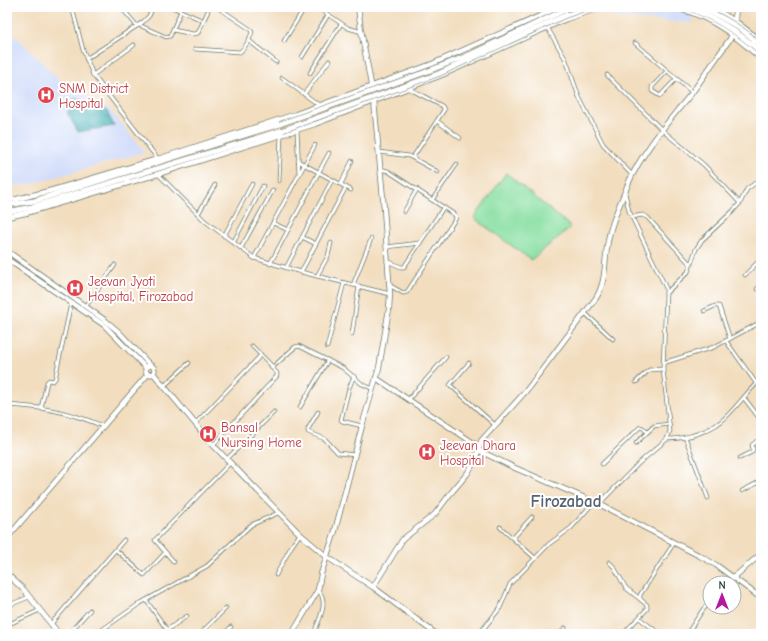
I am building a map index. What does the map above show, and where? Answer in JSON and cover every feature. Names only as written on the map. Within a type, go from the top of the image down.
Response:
[{"type":"main road","points":[[292,634],[318,590],[321,574],[344,499],[362,426],[380,364],[388,317],[390,294],[379,152],[372,86],[358,7]]},
{"type":"main road","points":[[7,199],[32,196],[158,159],[319,105],[432,64],[560,7]]},
{"type":"main road","points":[[7,205],[34,201],[280,124],[467,56],[571,7]]},
{"type":"main road","points":[[7,218],[158,174],[282,133],[438,74],[564,16],[589,7]]},
{"type":"main road","points":[[7,212],[32,207],[282,133],[297,130],[476,61],[547,27],[602,7]]},
{"type":"main road","points":[[671,7],[699,16],[719,25],[746,45],[761,59]]},
{"type":"main road","points":[[684,7],[728,26],[761,52]]},
{"type":"main road","points":[[699,7],[713,12],[740,28],[761,46]]},
{"type":"main road","points":[[711,7],[735,21],[761,41]]},
{"type":"main road","points":[[374,587],[403,539],[435,514],[467,474],[474,461],[481,441],[531,385],[596,298],[602,287],[609,235],[632,175],[647,150],[692,92],[732,35],[736,7]]},
{"type":"main road","points":[[7,251],[113,326],[148,367],[146,371],[164,386],[213,445],[300,534],[327,556],[374,587],[436,634]]},
{"type":"main road","points":[[7,259],[109,330],[148,367],[154,368],[151,374],[7,538]]},
{"type":"main road","points":[[37,279],[41,274]]},
{"type":"main road","points":[[376,378],[478,448],[515,468],[596,503],[707,560],[729,575]]},
{"type":"main road","points":[[736,575],[761,554]]},
{"type":"main road","points":[[7,574],[18,584],[59,634]]},
{"type":"main road","points":[[742,584],[761,598]]},
{"type":"street","points":[[72,7],[86,59],[93,75],[158,159]]},
{"type":"street","points":[[121,7],[138,25],[168,37],[171,35],[180,11]]},
{"type":"street","points":[[86,59],[146,19],[153,7]]},
{"type":"street","points":[[172,7],[204,21]]},
{"type":"street","points":[[195,49],[240,52],[243,50],[252,34],[252,30],[223,8],[218,7]]},
{"type":"street","points":[[284,42],[305,7]]},
{"type":"street","points":[[317,7],[350,30],[362,32]]},
{"type":"street","points":[[543,7],[545,14]]},
{"type":"street","points":[[173,30],[193,34],[198,33],[208,11]]},
{"type":"street","points":[[302,58],[328,14]]},
{"type":"street","points":[[310,73],[341,24]]},
{"type":"street","points":[[547,27],[566,60],[580,97],[603,144],[632,175]]},
{"type":"street","points":[[248,40],[276,62]]},
{"type":"street","points":[[635,43],[692,92]]},
{"type":"street","points":[[93,75],[134,45]]},
{"type":"street","points":[[304,94],[329,61]]},
{"type":"street","points":[[667,71],[652,87],[652,91],[660,96],[676,79]]},
{"type":"street","points":[[607,74],[662,130],[704,165],[740,203]]},
{"type":"street","points":[[282,78],[319,105]]},
{"type":"street","points":[[408,88],[443,108],[443,112],[413,157]]},
{"type":"street","points":[[437,121],[460,138]]},
{"type":"street","points":[[297,130],[299,175]]},
{"type":"street","points":[[279,181],[282,133]]},
{"type":"street","points":[[254,258],[315,145]]},
{"type":"street","points":[[379,152],[399,153],[413,157],[438,172]]},
{"type":"street","points":[[270,264],[329,153]]},
{"type":"street","points":[[298,161],[352,190]]},
{"type":"street","points":[[340,184],[352,161]]},
{"type":"street","points":[[432,200],[457,164]]},
{"type":"street","points":[[380,169],[388,171],[417,190],[455,215],[456,219],[407,292],[403,293],[389,285]]},
{"type":"street","points":[[158,174],[198,214],[224,236],[254,258],[270,264],[390,294]]},
{"type":"street","points":[[666,293],[688,272],[696,249],[702,240],[740,203],[747,189],[761,179]]},
{"type":"street","points":[[286,268],[332,180]]},
{"type":"street","points":[[224,236],[252,184]]},
{"type":"street","points":[[198,214],[215,185]]},
{"type":"street","points":[[233,243],[263,186]]},
{"type":"street","points":[[301,272],[346,187]]},
{"type":"street","points":[[241,248],[273,190]]},
{"type":"street","points":[[404,212],[417,190]]},
{"type":"street","points":[[479,634],[500,608],[510,584],[549,544],[571,528],[639,463],[667,439],[670,431],[663,369],[666,293],[664,284],[627,205],[625,193]]},
{"type":"street","points":[[387,261],[402,267],[443,208]]},
{"type":"street","points":[[632,217],[642,215],[647,217],[691,265]]},
{"type":"street","points":[[273,223],[288,230]]},
{"type":"street","points":[[302,237],[316,244]]},
{"type":"street","points":[[353,285],[371,238]]},
{"type":"street","points":[[317,276],[330,253],[331,243]]},
{"type":"street","points":[[386,247],[420,243]]},
{"type":"street","points":[[745,275],[761,259]]},
{"type":"street","points":[[86,306],[114,265]]},
{"type":"street","points":[[327,347],[344,283]]},
{"type":"street","points":[[757,289],[761,285]]},
{"type":"street","points":[[352,334],[359,286]]},
{"type":"street","points":[[41,408],[47,382],[53,381],[54,379],[71,303]]},
{"type":"street","points":[[704,311],[715,306],[719,306],[730,339]]},
{"type":"street","points":[[585,313],[613,339]]},
{"type":"street","points":[[664,363],[726,341],[761,322]]},
{"type":"street","points":[[726,341],[756,383]]},
{"type":"street","points":[[213,445],[277,376],[277,373],[252,346]]},
{"type":"street","points":[[271,367],[296,346],[343,368],[362,384],[373,389]]},
{"type":"street","points":[[196,424],[261,355]]},
{"type":"street","points":[[408,400],[446,357]]},
{"type":"street","points":[[300,407],[328,360]]},
{"type":"street","points":[[164,386],[189,363]]},
{"type":"street","points":[[468,363],[450,385],[495,426]]},
{"type":"street","points":[[636,382],[649,370],[663,369]]},
{"type":"street","points":[[354,376],[340,420],[362,426]]},
{"type":"street","points":[[667,439],[685,437],[710,428],[722,421],[761,379]]},
{"type":"street","points":[[744,398],[761,420]]},
{"type":"street","points":[[7,405],[41,408],[76,415],[104,426]]},
{"type":"street","points":[[756,414],[761,409]]},
{"type":"street","points":[[174,562],[155,540],[274,412]]},
{"type":"street","points":[[318,412],[308,429],[308,432],[325,439],[338,453],[355,456]]},
{"type":"street","points":[[636,443],[657,425],[669,424]]},
{"type":"street","points":[[602,464],[640,427],[647,432]]},
{"type":"street","points":[[685,437],[708,498]]},
{"type":"street","points":[[740,458],[752,452],[752,445],[761,438]]},
{"type":"street","points":[[742,491],[761,481]]},
{"type":"street","points":[[96,634],[146,600],[207,566],[247,528],[278,513]]},
{"type":"street","points":[[513,538],[532,517]]},
{"type":"street","points":[[500,527],[536,558]]},
{"type":"street","points":[[276,575],[300,534]]},
{"type":"street","points":[[51,624],[124,540]]},
{"type":"street","points":[[640,599],[640,595],[674,543]]},
{"type":"street","points":[[116,550],[144,575],[165,553]]},
{"type":"street","points":[[609,562],[614,567],[626,588],[646,604],[647,607],[639,618],[623,634]]},
{"type":"street","points":[[314,634],[324,602],[323,596],[318,590]]},
{"type":"street","points":[[7,606],[29,597]]},
{"type":"street","points":[[146,600],[170,634]]},
{"type":"street","points":[[206,634],[204,631],[226,608]]},
{"type":"street","points":[[7,626],[40,610]]},
{"type":"street","points":[[68,634],[90,610]]},
{"type":"street","points":[[687,634],[702,611]]},
{"type":"street","points":[[166,630],[187,616]]},
{"type":"street","points":[[639,618],[660,634]]},
{"type":"street","points":[[224,634],[231,627]]},
{"type":"street","points":[[560,634],[565,628]]},
{"type":"shaded area","points":[[616,7],[644,7],[681,12],[686,7],[691,13],[693,23],[622,18],[609,15]]},
{"type":"shaded area","name":"SNM District Hospital","points":[[7,27],[60,81],[110,110],[145,152],[31,184],[7,187]]},
{"type":"green space","points":[[506,173],[571,227],[531,260],[474,218]]},
{"type":"water","points":[[75,98],[107,111],[114,126],[78,132],[67,113]]},
{"type":"place","name":"SNM District Hospital","points":[[46,95]]},
{"type":"place","name":"Jeevan Jyoti Hospital, Firozabad","points":[[75,288]]},
{"type":"place","name":"Bansal Nursing Home","points":[[208,434]]},
{"type":"place","name":"Jeevan Dhara Hospital","points":[[427,452]]},
{"type":"district","name":"Firozabad","points":[[566,501]]}]
